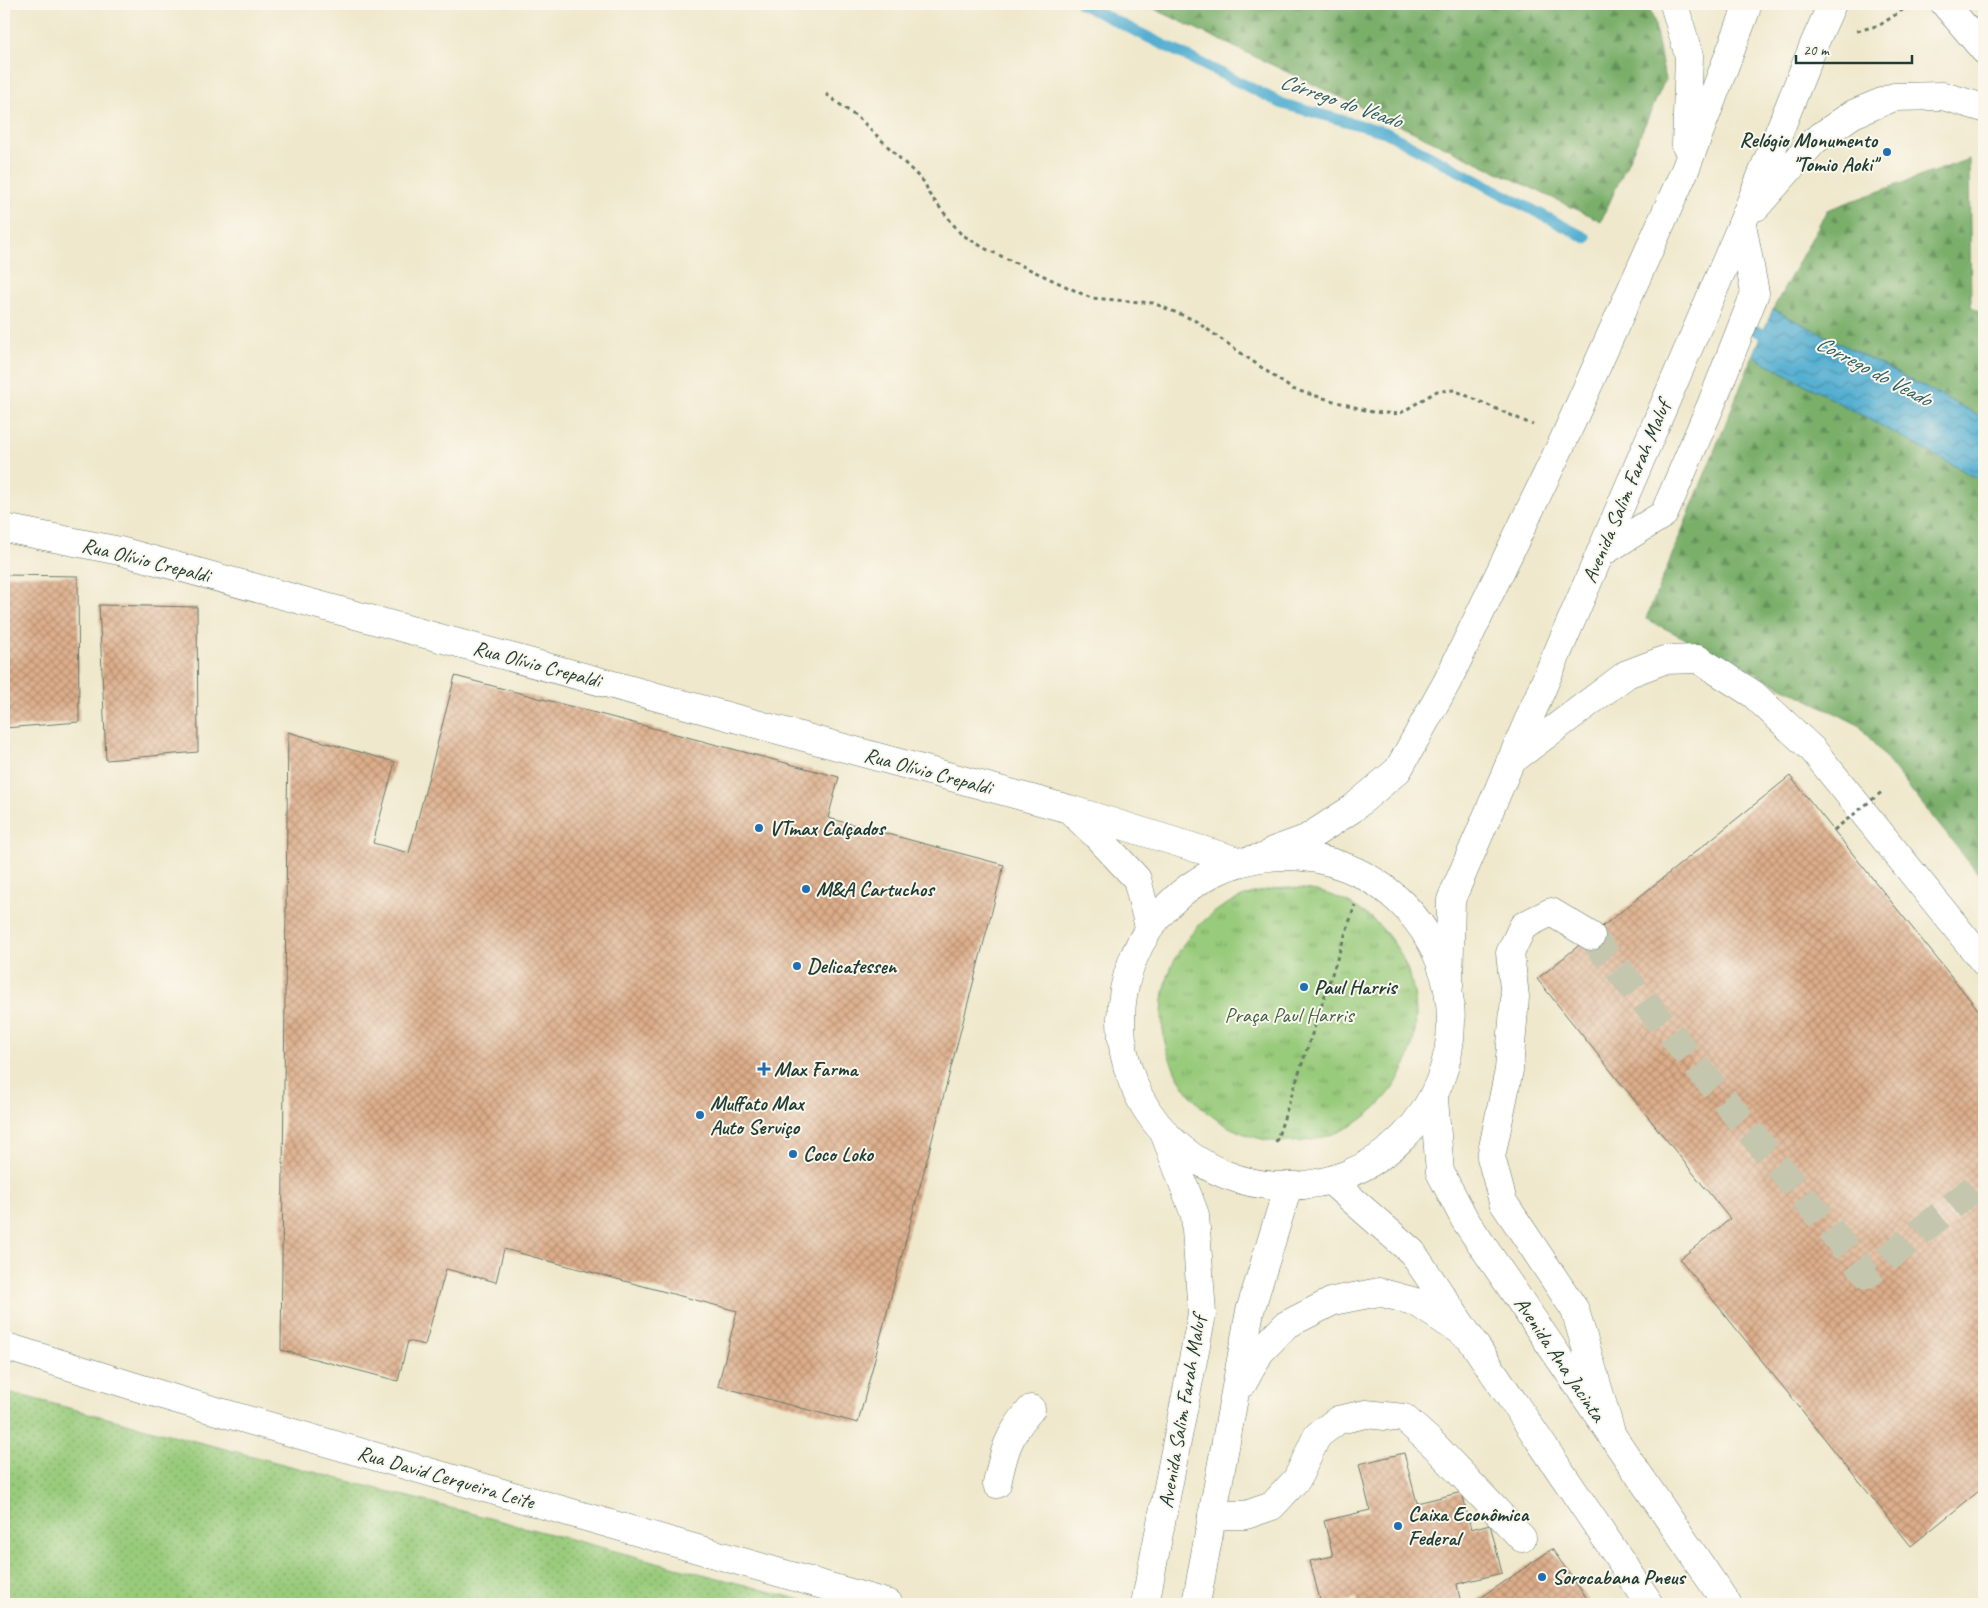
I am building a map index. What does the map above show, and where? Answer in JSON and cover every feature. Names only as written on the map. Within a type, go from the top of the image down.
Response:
[{"type":"main road","points":[[1674,4],[1689,56],[1685,170]]},
{"type":"main road","points":[[1434,1099],[1408,1135],[1373,1163],[1332,1182],[1288,1188],[1242,1181],[1200,1163],[1164,1133],[1133,1087],[1120,1032],[1126,978],[1149,927],[1178,894],[1215,871],[1306,839],[1352,809],[1398,770],[1447,682],[1564,439],[1685,170],[1746,10],[1746,4]]},
{"type":"main road","name":"Avenida Salim Farah Maluf","points":[[1434,1099],[1451,1044],[1449,986],[1451,900],[1742,224],[1832,4]]},
{"type":"main road","points":[[1945,4],[1984,50]]},
{"type":"main road","points":[[1600,554],[1664,514],[1668,505],[1711,405],[1755,293],[1742,224],[1814,141],[1852,114],[1894,97],[1944,96],[1984,108]]},
{"type":"main road","name":"Rua Olívio Crepaldi","points":[[4,528],[120,551],[1069,809],[1248,860]]},
{"type":"main road","points":[[1510,762],[1627,674],[1664,660],[1698,659],[1753,694],[1812,750],[1984,962]]},
{"type":"main road","points":[[1069,809],[1137,879],[1149,927]]},
{"type":"main road","points":[[1248,860],[1319,858],[1378,883],[1424,928],[1449,986]]},
{"type":"main road","points":[[1591,936],[1551,912],[1523,926],[1510,953],[1515,997],[1508,1070],[1491,1157],[1503,1202],[1575,1310],[1612,1436]]},
{"type":"main road","name":"Avenida Ana Jacinta","points":[[1434,1099],[1440,1172],[1465,1220],[1726,1604]]},
{"type":"main road","name":"Avenida Salim Farah Maluf","points":[[1146,1604],[1202,1314],[1195,1215],[1164,1133]]},
{"type":"main road","points":[[1332,1182],[1412,1252],[1650,1604]]},
{"type":"main road","points":[[1196,1604],[1250,1311],[1288,1188]]},
{"type":"main road","points":[[1234,1399],[1260,1352],[1286,1325],[1333,1301],[1379,1292],[1416,1302],[1469,1337]]},
{"type":"main road","name":"Rua David Cerqueira Leite","points":[[4,1346],[175,1399],[889,1604]]},
{"type":"main road","points":[[997,1484],[1008,1440],[1031,1409]]},
{"type":"main road","points":[[1212,1515],[1246,1515],[1272,1506],[1297,1479],[1317,1436],[1338,1420],[1366,1414],[1404,1418],[1433,1444],[1522,1538]]},
{"type":"path","points":[[826,94],[862,121],[925,183],[929,194],[961,234],[994,254],[1091,298],[1152,302],[1194,320],[1292,389],[1372,412],[1399,414],[1436,391],[1454,390],[1564,439]]},
{"type":"path","points":[[1834,830],[1883,791]]},
{"type":"path","points":[[1276,1142],[1355,905]]},
{"type":"green space","points":[[1144,4],[1646,4],[1654,20],[1665,80],[1601,221]]},
{"type":"green space","points":[[1969,159],[1971,306],[1984,316],[1984,418],[1773,309],[1827,210]]},
{"type":"green space","points":[[1753,356],[1984,482],[1984,881],[1859,725],[1646,619]]},
{"type":"green space","name":"Praça Paul Harris","points":[[1277,888],[1301,888],[1338,897],[1360,909],[1379,925],[1395,944],[1407,966],[1414,990],[1416,1015],[1414,1040],[1407,1064],[1395,1086],[1379,1105],[1360,1121],[1338,1133],[1301,1142],[1277,1142],[1240,1133],[1218,1121],[1191,1096],[1171,1064],[1167,1052],[1162,1027],[1162,1003],[1171,966],[1183,944],[1208,917],[1240,897],[1252,893]]},
{"type":"green space","points":[[4,1391],[802,1600],[801,1604],[4,1604]]},
{"type":"water","points":[[1773,309],[1984,418],[1984,482],[1753,356]]},
{"type":"building","points":[[4,575],[78,576],[79,722],[4,728]]},
{"type":"building","points":[[99,605],[197,607],[198,752],[106,760]]},
{"type":"building","points":[[455,676],[839,777],[828,818],[1004,865],[858,1423],[718,1386],[737,1311],[504,1249],[496,1282],[446,1269],[425,1345],[408,1341],[398,1381],[281,1350],[288,732],[395,762],[373,843],[409,853]]},
{"type":"building","points":[[1790,776],[1984,1017],[1984,1487],[1911,1546],[1680,1259],[1730,1219],[1537,979]]},
{"type":"building","name":"Caixa Econômica Federal","points":[[1404,1453],[1417,1503],[1462,1492],[1471,1529],[1490,1524],[1502,1573],[1457,1584],[1460,1599],[1439,1604],[1358,1604],[1357,1599],[1334,1604],[1321,1604],[1310,1561],[1333,1556],[1324,1521],[1370,1510],[1359,1464]]},
{"type":"building","name":"Sorocabana Pneus","points":[[1552,1549],[1591,1604],[1472,1604]]},
{"type":"waterway","name":"Córrego do Veado","points":[[1081,4],[1283,104],[1385,132],[1586,238]]},
{"type":"waterway","name":"Corrego do Veado","points":[[1745,325],[1775,340]]},
{"type":"tunnel","points":[[1591,936],[1867,1275],[1984,1180]]},
{"type":"place","name":"Relógio Monumento \"Tomio Aoki\"","points":[[1887,152]]},
{"type":"place","name":"VTmax Calçados","points":[[759,828]]},
{"type":"place","name":"M&A Cartuchos","points":[[806,889]]},
{"type":"place","name":"Delicatessen","points":[[797,966]]},
{"type":"place","name":"Paul Harris","points":[[1304,987]]},
{"type":"place","name":"Max Farma","points":[[764,1069]]},
{"type":"place","name":"Muffato Max Auto Serviço","points":[[700,1115]]},
{"type":"place","name":"Coco Loko","points":[[793,1154]]},
{"type":"place","name":"Caixa Econômica Federal","points":[[1398,1526]]},
{"type":"place","name":"Sorocabana Pneus","points":[[1542,1577]]}]
